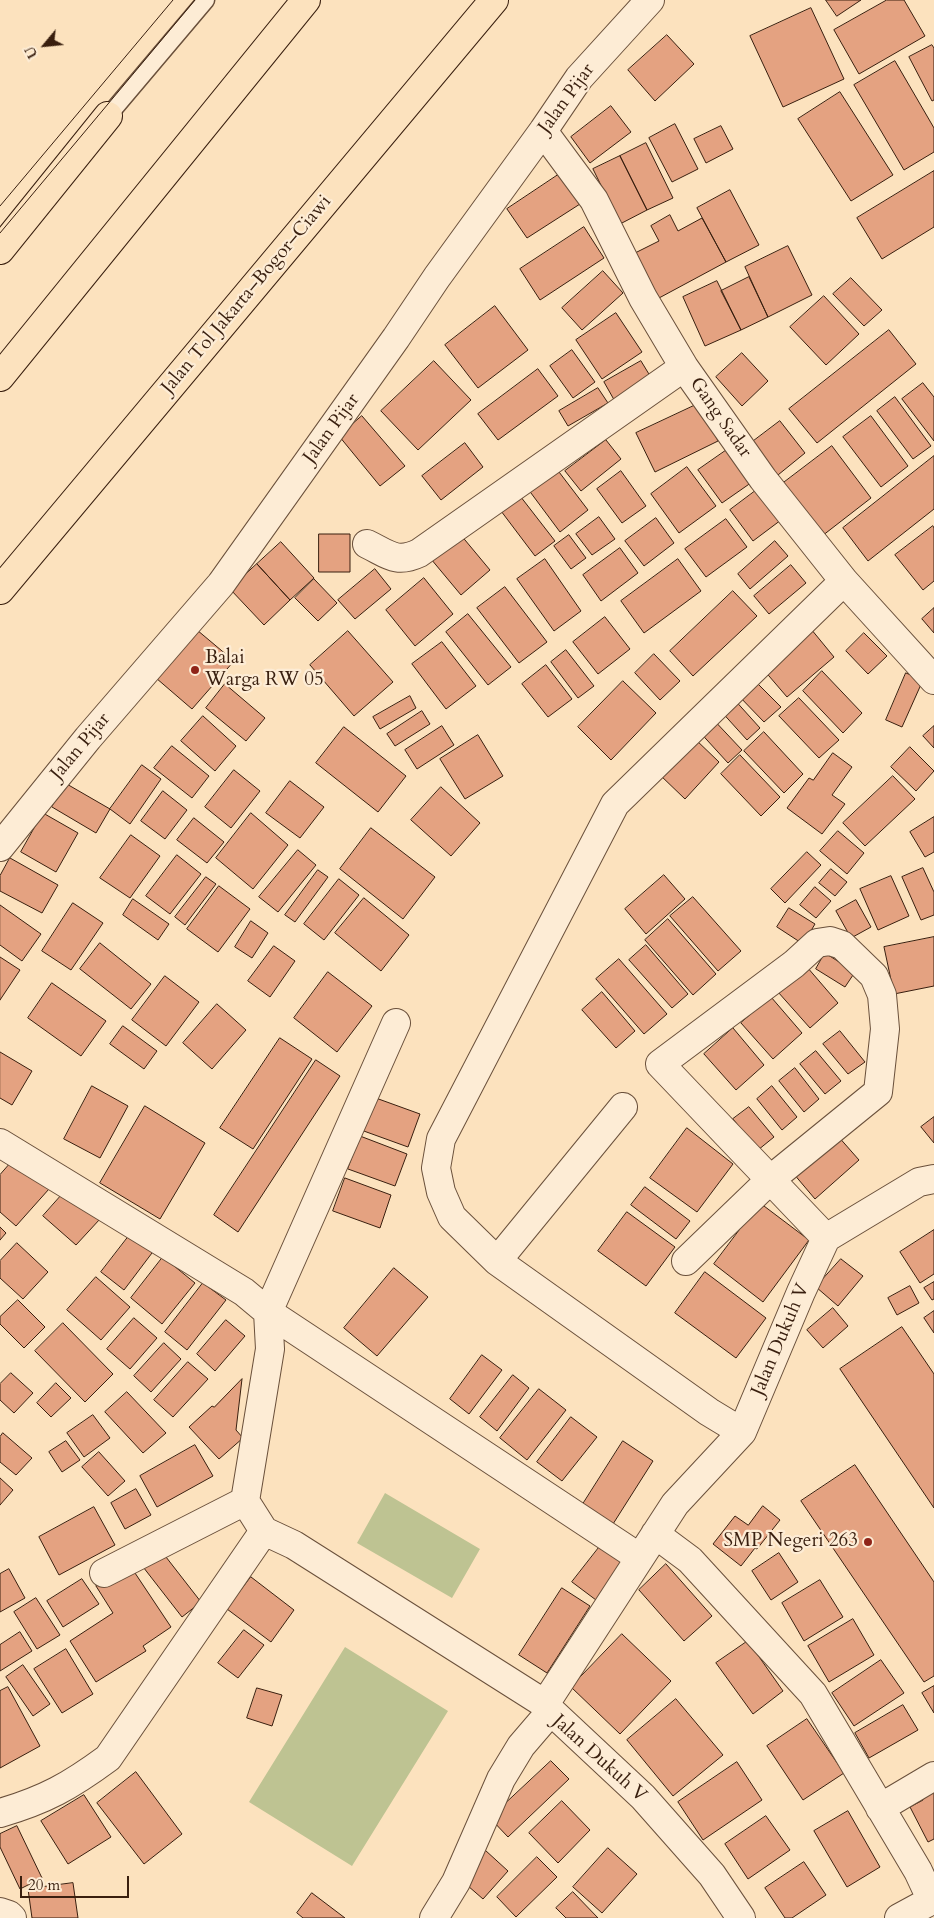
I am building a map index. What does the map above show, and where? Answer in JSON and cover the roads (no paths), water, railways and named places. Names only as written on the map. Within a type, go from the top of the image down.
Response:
[{"type":"highway","points":[[0,377],[306,0]]},
{"type":"highway","name":"Jalan Tol Jakarta–Bogor–Ciawi","points":[[0,590],[494,0]]},
{"type":"highway","points":[[0,250],[108,116]]},
{"type":"street","name":"Jalan Pijar","points":[[0,847],[88,738],[221,584],[579,78],[650,0]]},
{"type":"street","name":"Gang Sadar","points":[[543,131],[594,200],[643,298],[684,367],[763,479],[844,581],[934,680]]},
{"type":"street","points":[[367,544],[397,558],[408,558],[419,552],[684,367]]},
{"type":"street","points":[[742,1432],[709,1412],[497,1261],[452,1217],[441,1192],[436,1168],[441,1138],[615,804],[844,581]]},
{"type":"street","points":[[686,1261],[771,1179],[878,1092],[885,1029],[882,995],[874,976],[842,945],[830,941],[817,943],[794,964],[660,1064],[771,1179],[826,1238],[919,1182],[934,1179]]},
{"type":"street","points":[[396,1023],[268,1312],[270,1348],[245,1501],[264,1531],[294,1545],[548,1708]]},
{"type":"street","points":[[497,1261],[623,1107]]},
{"type":"street","points":[[0,1143],[244,1292],[268,1312],[640,1558]]},
{"type":"street","name":"Jalan Dukuh V","points":[[434,1918],[456,1882],[501,1779],[521,1746],[548,1708],[655,1534],[675,1504],[742,1432],[826,1238]]},
{"type":"street","points":[[104,1573],[245,1501]]},
{"type":"street","points":[[0,1813],[48,1796],[75,1782],[108,1758],[264,1531]]},
{"type":"street","points":[[655,1534],[690,1560],[813,1694],[918,1871],[933,1900],[899,1918]]},
{"type":"street","name":"Jalan Dukuh V","points":[[548,1708],[643,1797],[712,1876],[741,1918]]},
{"type":"street","points":[[880,1808],[934,1776]]},
{"type":"street","points":[[0,1912],[10,1915],[12,1918]]},
{"type":"lane","points":[[108,116],[206,0]]},
{"type":"tram line","points":[[0,206],[173,0]]},
{"type":"tram line","points":[[0,233],[195,0]]},
{"type":"place","name":"Balai Warga RW 05","points":[[195,670]]},
{"type":"place","name":"SMP Negeri 263","points":[[868,1542]]}]
